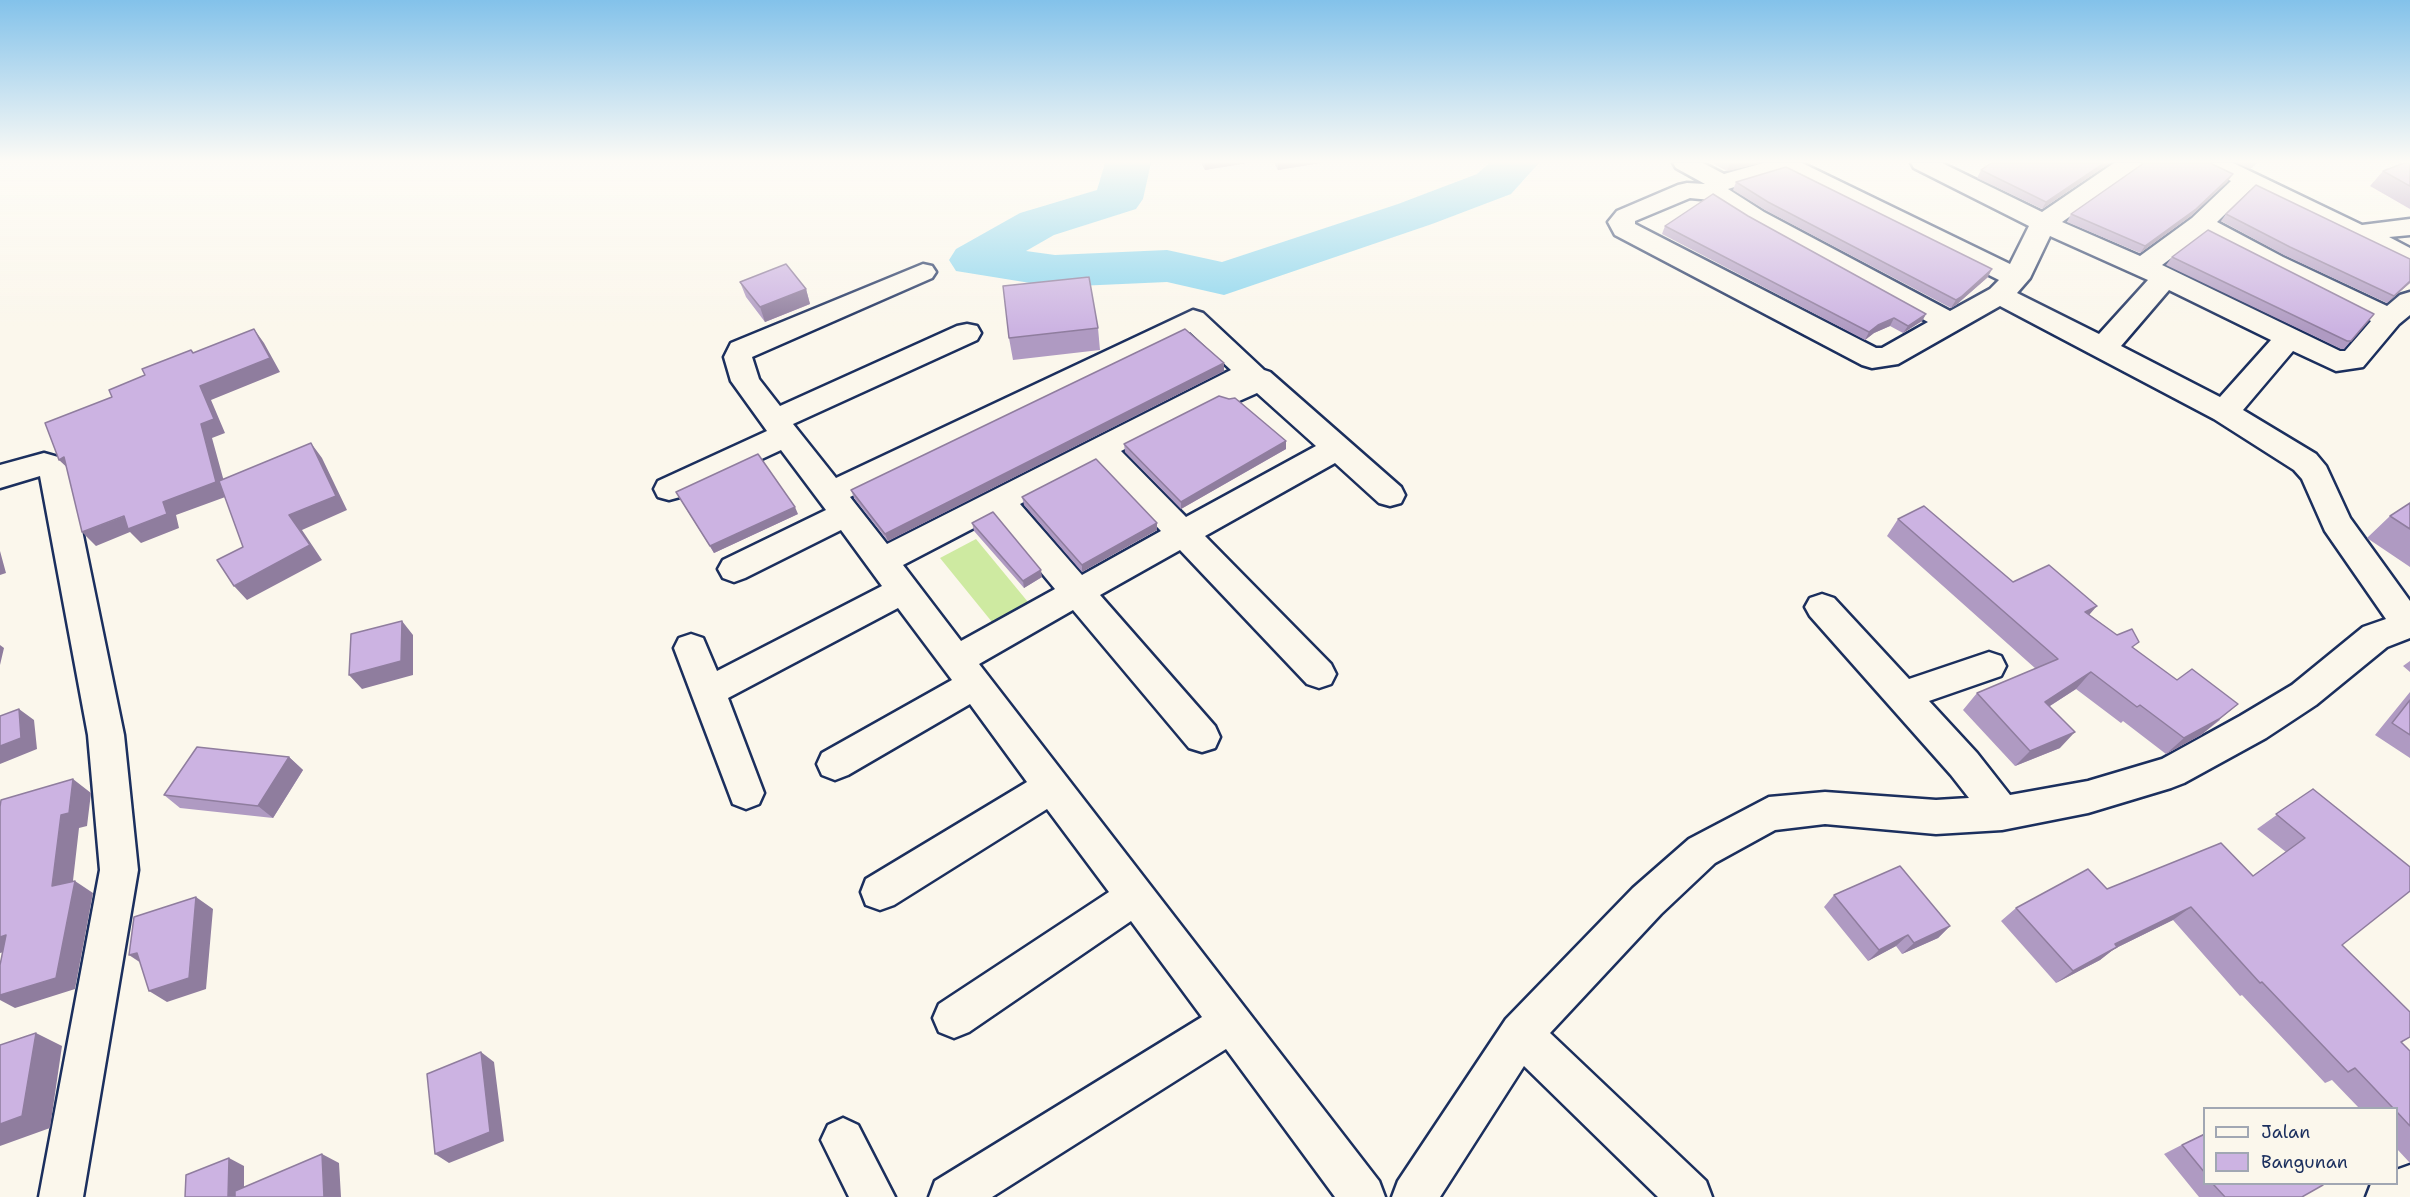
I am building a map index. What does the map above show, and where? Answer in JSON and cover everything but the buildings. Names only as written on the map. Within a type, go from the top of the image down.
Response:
[{"type":"street","points":[[1624,219],[1622,225],[1634,234],[1872,358],[1888,357],[2008,287],[2043,222],[2048,219]]},
{"type":"street","points":[[1758,219],[1949,322]]},
{"type":"street","points":[[1414,1197],[1521,1034],[1647,901],[1702,851],[1769,814],[1825,808],[1936,817],[2002,813],[2088,797],[2171,772],[2253,727],[2304,695],[2375,637],[2409,624],[2336,523],[2311,468],[2305,462],[2224,412],[2102,349],[2008,287],[1887,219]]},
{"type":"street","points":[[2038,219],[2290,337],[2336,361],[2353,360],[2400,309],[2274,263],[2201,224]]},
{"type":"street","points":[[2102,349],[2153,272],[2206,219]]},
{"type":"street","points":[[2331,219],[2410,258]]},
{"type":"street","points":[[2360,233],[2410,227]]},
{"type":"street","points":[[923,272],[741,350],[738,357],[745,381],[1363,1197]]},
{"type":"street","points":[[708,692],[1003,506],[1105,453],[1251,372],[1193,319],[838,504],[734,569]]},
{"type":"street","points":[[669,489],[781,428],[967,333]]},
{"type":"street","points":[[2224,412],[2290,337]]},
{"type":"street","points":[[1105,453],[1260,380],[1390,495]]},
{"type":"street","points":[[835,764],[1078,592],[1337,448]]},
{"type":"street","points":[[1105,453],[1319,674]]},
{"type":"street","points":[[0,477],[32,466],[44,464],[54,467],[106,735],[119,870],[61,1197]]},
{"type":"street","points":[[1003,506],[1202,737]]},
{"type":"street","points":[[1822,608],[1964,764],[2002,813]]},
{"type":"street","points":[[691,648],[746,792]]},
{"type":"street","points":[[1903,696],[1989,666]]},
{"type":"street","points":[[880,892],[1052,786]]},
{"type":"street","points":[[954,1018],[1135,896]]},
{"type":"street","points":[[951,1197],[1231,1022]]},
{"type":"street","points":[[1521,1034],[1690,1197]]},
{"type":"street","points":[[843,1140],[873,1197]]},
{"type":"street","points":[[2388,1197],[2410,1187]]},
{"type":"green space","points":[[976,539],[1028,602],[992,622],[940,558]]},
{"type":"waterway","points":[[1054,219],[1037,224],[974,260],[1055,271],[1167,266],[1224,279],[1401,219]]}]
